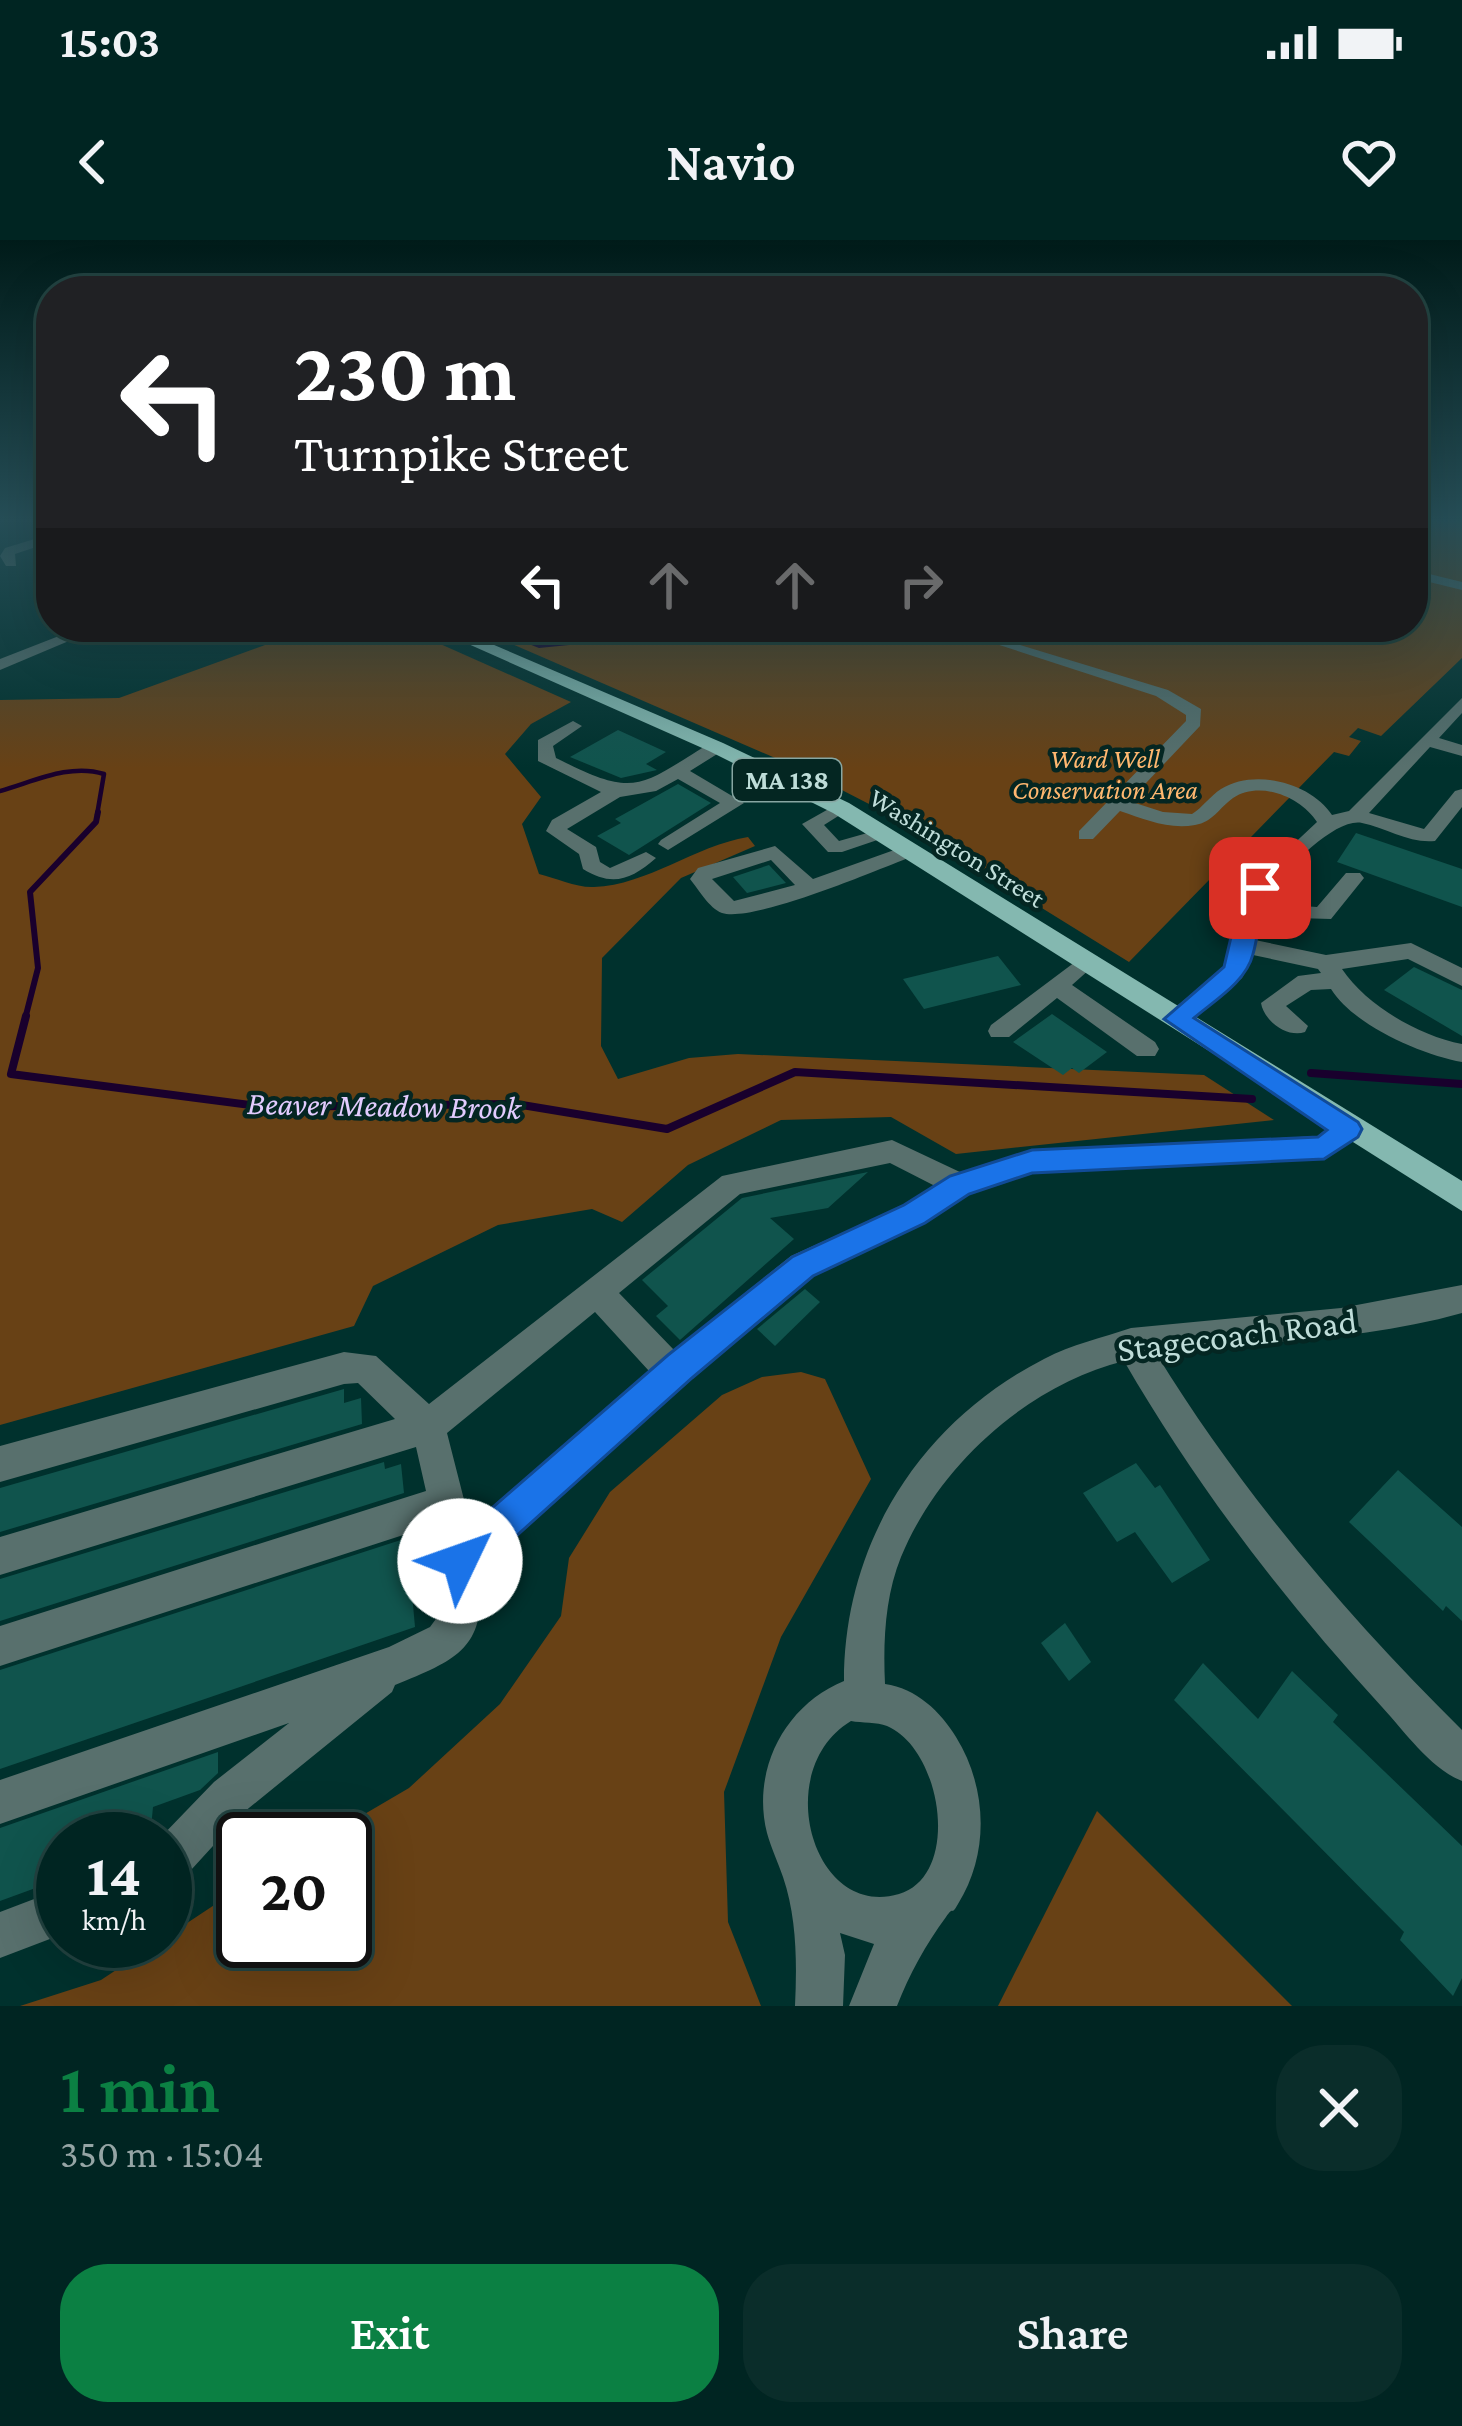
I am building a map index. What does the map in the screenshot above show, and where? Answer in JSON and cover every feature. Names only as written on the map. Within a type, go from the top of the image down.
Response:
[{"type":"main road","name":"Washington Street","points":[[473,642],[716,747],[841,808],[1177,1019]]},
{"type":"main road","name":"MA 138","points":[[1177,1019],[1462,1198]]},
{"type":"street","points":[[0,665],[58,642]]},
{"type":"street","points":[[1006,642],[1162,693],[1195,713],[1194,722],[1086,836]]},
{"type":"street","points":[[1177,1019],[1234,972],[1249,909],[1260,888],[1328,823],[1356,815],[1462,703]]},
{"type":"street","points":[[573,726],[544,744],[547,761],[613,793],[640,793],[716,747]]},
{"type":"street","points":[[1427,740],[1462,751]]},
{"type":"street","points":[[668,844],[734,803],[677,771]]},
{"type":"street","points":[[1116,803],[1157,816],[1191,820],[1209,813],[1232,790],[1262,786],[1308,800],[1328,823]]},
{"type":"street","points":[[590,863],[589,851],[556,829],[613,793]]},
{"type":"street","points":[[1356,815],[1428,837],[1462,796]]},
{"type":"street","points":[[841,808],[812,824],[835,848],[885,834]]},
{"type":"street","points":[[590,863],[612,849]]},
{"type":"street","points":[[809,887],[911,850]]},
{"type":"street","points":[[590,863],[611,876],[646,858]]},
{"type":"street","points":[[1249,909],[1323,914],[1353,878]]},
{"type":"street","points":[[1243,945],[1331,972],[1345,995],[1430,1047],[1462,1053]]},
{"type":"street","points":[[1297,1026],[1272,1004],[1290,988],[1331,972],[1411,951],[1462,978]]},
{"type":"street","points":[[1000,1031],[1087,961]]},
{"type":"street","points":[[1056,986],[1146,1049]]},
{"type":"street","points":[[460,1561],[673,1372],[802,1266],[914,1214],[960,1185],[1032,1162],[1324,1148],[1348,1129]]},
{"type":"street","points":[[0,1556],[428,1426],[732,1184],[892,1151],[960,1185]]},
{"type":"street","points":[[598,1293],[673,1372]]},
{"type":"street","name":"Stagecoach Road","points":[[865,1698],[862,1645],[886,1547],[908,1504],[945,1459],[1021,1391],[1088,1356],[1131,1343],[1392,1316],[1462,1299]]},
{"type":"street","points":[[1131,1343],[1278,1559],[1334,1627],[1462,1760]]},
{"type":"street","points":[[0,1464],[354,1366],[372,1370],[428,1426],[466,1606],[458,1626],[444,1641],[396,1665],[0,1802]]},
{"type":"street","points":[[0,1646],[447,1503]]},
{"type":"street","points":[[192,1836],[229,1797],[396,1665]]},
{"type":"street","points":[[819,2006],[818,1927],[787,1825],[786,1775],[802,1734],[830,1707],[865,1698],[882,1700],[929,1730],[951,1768],[960,1802],[956,1859],[891,1961],[873,2006]]},
{"type":"street","points":[[805,1872],[833,1904],[868,1920],[904,1917],[935,1896]]},
{"type":"street","points":[[0,1935],[36,1921]]},
{"type":"green space","name":"Ward Well Conservation Area","points":[[1428,603],[1462,603],[1462,658],[1381,736],[1358,728],[1349,737],[1361,741],[1349,756],[1334,752],[1129,962],[900,820],[805,771],[508,642],[1428,642]]},
{"type":"green space","points":[[274,642],[436,642],[571,702],[531,724],[505,754],[541,797],[522,824],[539,874],[581,886],[614,885],[748,837],[755,846],[681,878],[602,958],[601,1046],[618,1079],[689,1058],[738,1054],[1204,1075],[1274,1120],[956,1154],[891,1117],[781,1120],[688,1165],[622,1222],[592,1209],[498,1225],[373,1286],[354,1326],[0,1425],[0,700],[119,698]]},
{"type":"green space","points":[[801,1372],[825,1379],[871,1479],[781,1637],[724,1792],[728,1922],[761,2006],[20,2006],[101,1980],[119,1968],[192,1968],[192,1920],[216,1904],[216,1968],[372,1968],[372,1812],[368,1812],[409,1788],[500,1704],[561,1616],[569,1558],[610,1492],[722,1395],[762,1377]]},
{"type":"green space","points":[[1097,1811],[1292,2006],[998,2006]]},
{"type":"shaded area","points":[[524,642],[580,642],[579,644],[539,648]]},
{"type":"building","points":[[618,730],[666,752],[646,764],[657,770],[621,778],[570,757]]},
{"type":"building","points":[[678,784],[711,803],[629,855],[597,836],[621,823],[615,819]]},
{"type":"building","points":[[1356,833],[1462,869],[1462,907],[1337,862]]},
{"type":"building","points":[[769,865],[786,883],[747,893],[733,877]]},
{"type":"building","points":[[998,956],[1021,985],[924,1009],[903,979]]},
{"type":"building","points":[[1414,967],[1462,990],[1462,1036],[1384,990]]},
{"type":"building","points":[[1052,1014],[1107,1052],[1079,1073],[1072,1068],[1063,1075],[1013,1042]]},
{"type":"building","points":[[868,1172],[828,1208],[770,1218],[794,1239],[680,1340],[656,1316],[668,1306],[642,1280],[742,1198]]},
{"type":"building","points":[[805,1289],[820,1302],[775,1346],[757,1329]]},
{"type":"building","points":[[344,1389],[344,1403],[361,1398],[362,1424],[0,1532],[0,1488]]},
{"type":"building","points":[[384,1462],[385,1469],[401,1464],[404,1493],[0,1621],[0,1579]]},
{"type":"building","points":[[1136,1463],[1155,1488],[1160,1485],[1210,1560],[1172,1583],[1135,1532],[1117,1542],[1083,1493]]},
{"type":"building","points":[[1398,1470],[1462,1527],[1462,1621],[1446,1606],[1443,1611],[1349,1522]]},
{"type":"building","points":[[407,1538],[415,1627],[0,1769],[0,1670]]},
{"type":"building","points":[[1065,1623],[1091,1662],[1069,1681],[1041,1643]]},
{"type":"building","points":[[1203,1663],[1258,1719],[1292,1671],[1338,1715],[1333,1722],[1462,1846],[1462,1978],[1453,1996],[1400,1940],[1404,1932],[1174,1700]]},
{"type":"building","points":[[218,1752],[218,1773],[200,1790],[153,1807],[153,1812],[46,1812]]},
{"type":"building","points":[[36,1815],[36,1888],[0,1901],[0,1828]]},
{"type":"waterway","name":"Beaver Meadow Brook","points":[[0,791],[64,772],[104,774],[97,815]]},
{"type":"waterway","name":"Beaver Meadow Brook","points":[[25,1019],[38,968],[30,892],[96,822],[98,812]]},
{"type":"waterway","name":"Beaver Meadow Brook","points":[[26,1016],[11,1074],[266,1107],[516,1104],[667,1129],[795,1072],[1252,1099]]},
{"type":"waterway","name":"Beaver Meadow Brook","points":[[1311,1073],[1462,1084]]},
{"type":"route","points":[[460,1561],[680,1366],[802,1266],[914,1214],[960,1185],[1032,1162],[1324,1148],[1348,1129],[1177,1019],[1234,972],[1250,903],[1260,888]]}]
